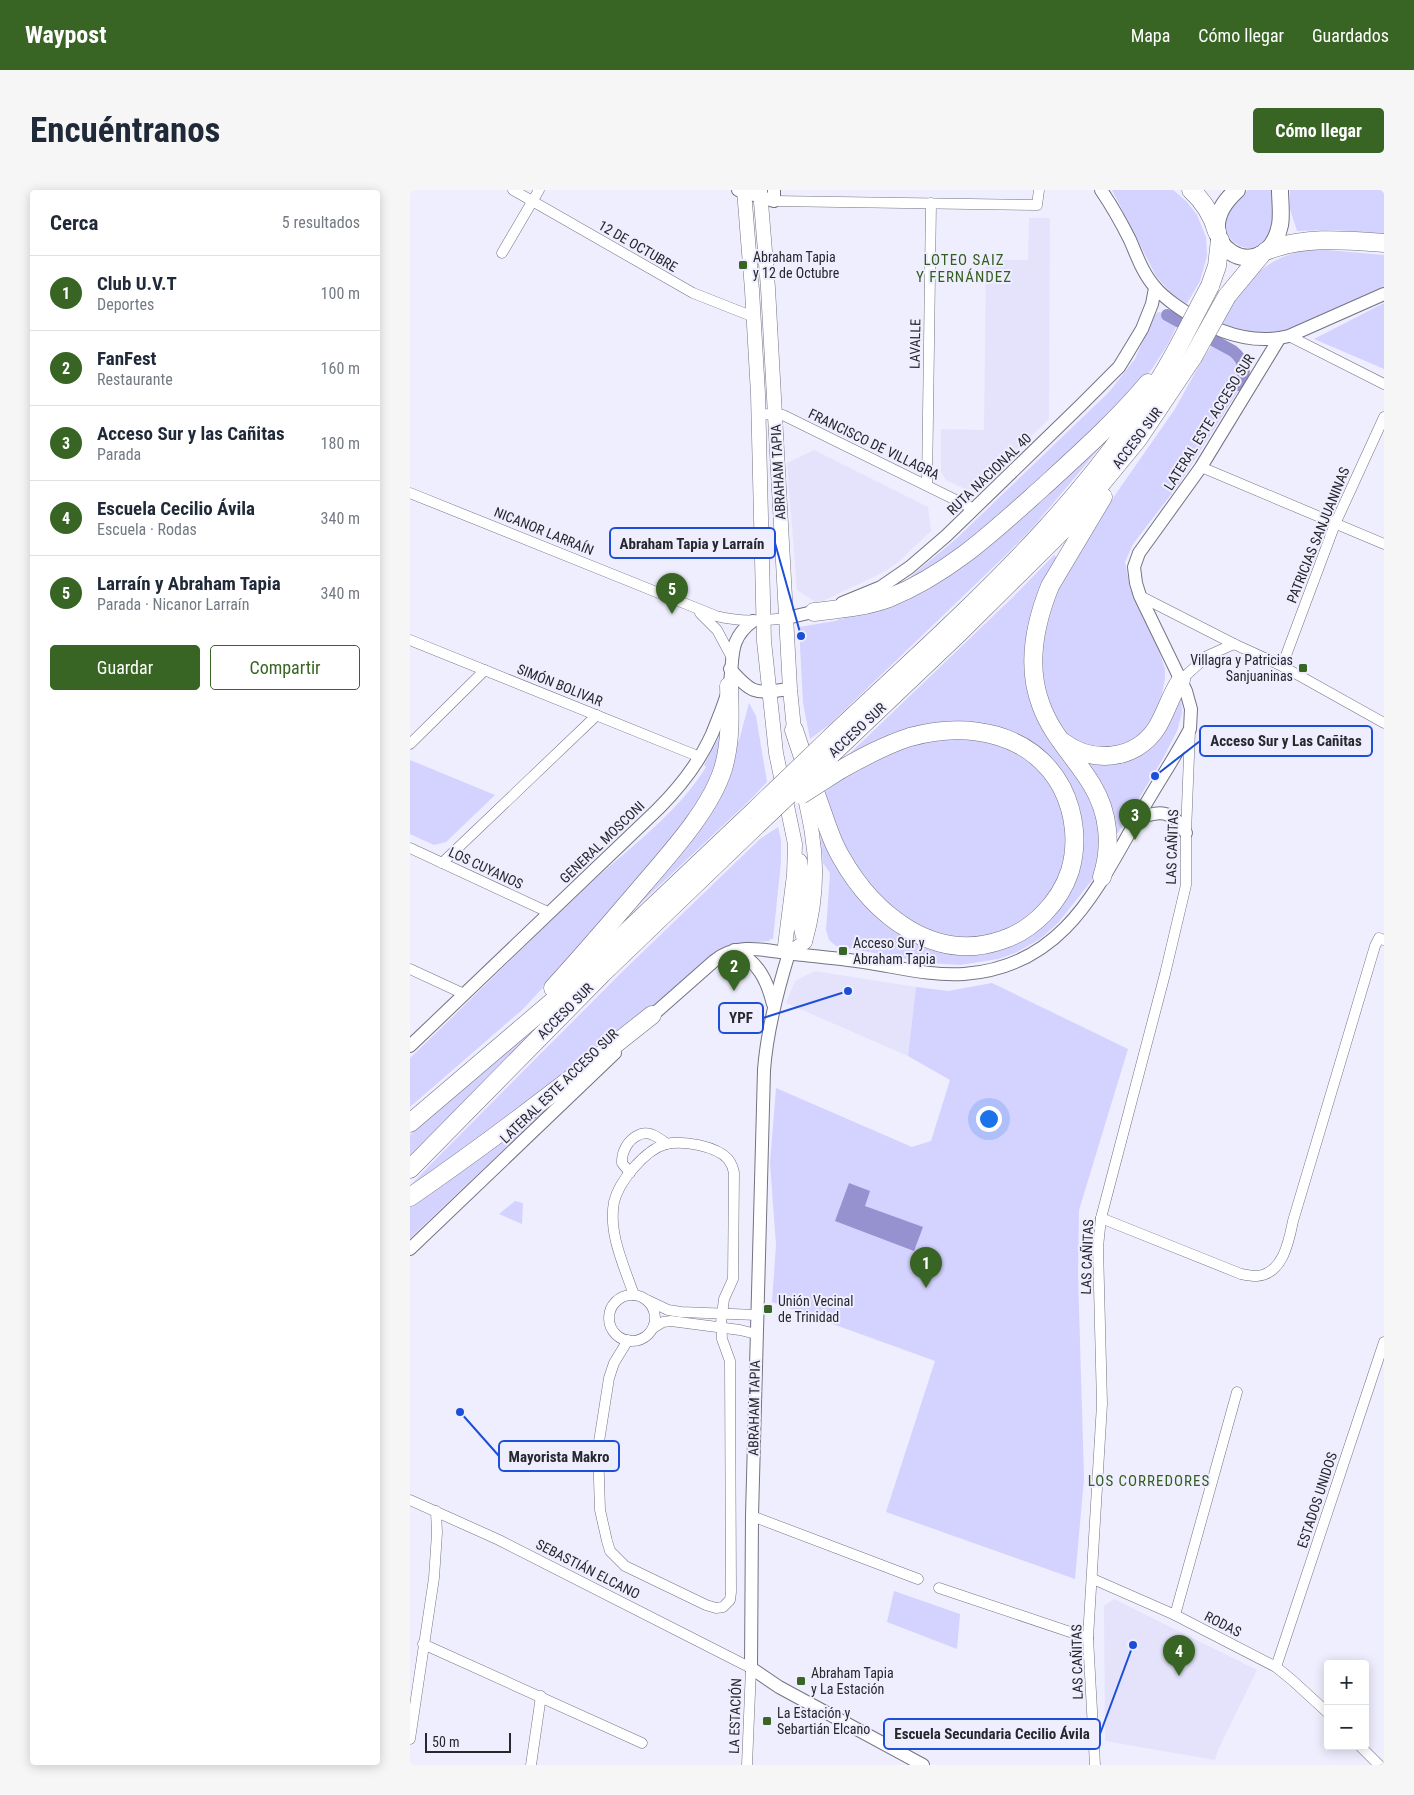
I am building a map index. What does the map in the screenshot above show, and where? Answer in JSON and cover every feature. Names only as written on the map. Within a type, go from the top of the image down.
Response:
[{"type":"highway","points":[[1191,190],[1202,200],[1211,214],[1218,236],[1230,252],[1239,257],[1248,258],[1294,243],[1319,240],[1384,243]]},
{"type":"highway","name":"ACCESO SUR","points":[[834,743],[979,614],[1065,528],[1093,496],[1152,420],[1185,353],[1217,266],[1218,236],[1216,220],[1224,203],[1237,190]]},
{"type":"highway","name":"ACCESO SUR","points":[[410,1169],[1056,519],[1122,437],[1155,388],[1185,353],[1227,296],[1275,238],[1280,224],[1280,190]]},
{"type":"highway","points":[[814,612],[840,609],[888,598],[934,575],[970,552],[1109,425],[1144,388],[1185,353]]},
{"type":"highway","points":[[1102,877],[1108,861],[1108,851],[1107,828],[1102,805],[1092,784],[1058,738],[1040,704],[1034,680],[1034,648],[1042,608],[1050,586],[1152,420]]},
{"type":"highway","points":[[499,1048],[683,838],[706,803],[718,782],[726,756],[730,724],[730,677]]},
{"type":"highway","points":[[1058,738],[1076,750],[1095,756],[1107,757],[1130,752],[1149,738],[1156,730],[1172,694],[1181,680]]},
{"type":"highway","points":[[759,817],[840,770],[883,747],[921,735],[957,730],[974,730],[997,734],[1010,739],[1044,764],[1058,782],[1066,796],[1073,822],[1074,847],[1070,871],[1060,892],[1047,910],[1029,926],[1008,938],[971,946],[948,945],[924,938],[909,930],[877,904],[857,881],[840,856],[820,807],[794,730]]},
{"type":"highway","name":"ACCESO SUR","points":[[410,1123],[499,1048],[759,817]]},
{"type":"highway","points":[[410,1197],[527,1113],[652,1015]]},
{"type":"main road","name":"ABRAHAM TAPIA","points":[[742,191],[754,317],[759,414],[758,621],[764,641],[776,753],[795,844],[794,875],[786,946],[789,953]]},
{"type":"main road","name":"ABRAHAM TAPIA","points":[[767,194],[775,415],[790,689],[794,730],[812,833],[815,867],[814,896],[805,942]]},
{"type":"main road","points":[[789,953],[805,942],[800,932],[803,879],[795,844]]},
{"type":"street","name":"12 DE OCTUBRE","points":[[513,190],[692,294],[754,317]]},
{"type":"street","points":[[502,253],[539,190]]},
{"type":"street","points":[[742,191],[931,203],[1037,205],[1039,190]]},
{"type":"street","points":[[1103,190],[1148,279],[1155,288],[1188,314],[1220,330],[1253,339],[1284,338],[1384,294]]},
{"type":"street","name":"LAVALLE","points":[[926,486],[931,203]]},
{"type":"street","name":"RUTA NACIONAL 40","points":[[787,618],[814,612],[856,598],[896,578],[924,556],[1119,367],[1142,329],[1152,304],[1155,288]]},
{"type":"street","points":[[1284,338],[1384,384]]},
{"type":"street","name":"LATERAL ESTE ACCESO SUR","points":[[410,1249],[570,1098],[652,1015],[719,957],[734,950],[760,949],[842,958],[926,972],[947,974],[983,972],[1004,966],[1035,952],[1058,936],[1081,909],[1102,877],[1190,729],[1189,701],[1173,660],[1140,596],[1134,575],[1136,559],[1201,467],[1284,338]]},
{"type":"street","name":"FRANCISCO DE VILLAGRA","points":[[759,414],[783,415],[974,509]]},
{"type":"street","name":"PATRICIAS SANJUANINAS","points":[[1282,666],[1335,524],[1384,417]]},
{"type":"street","points":[[1201,467],[1384,544]]},
{"type":"street","name":"NICANOR LARRAÍN","points":[[410,493],[725,618],[758,621],[787,618]]},
{"type":"street","points":[[1140,596],[1282,666],[1384,723]]},
{"type":"street","name":"NICANOR LARRAÍN","points":[[694,607],[717,630],[732,656]]},
{"type":"street","name":"GENERAL MOSCONI","points":[[410,1046],[550,913],[680,785],[700,757],[715,725],[730,677],[732,656],[738,637],[743,630],[758,621]]},
{"type":"street","name":"SIMÓN BOLIVAR","points":[[410,640],[700,757]]},
{"type":"street","points":[[1181,680],[1207,656],[1234,644]]},
{"type":"street","points":[[410,744],[485,670]]},
{"type":"street","points":[[730,677],[753,691],[770,692],[790,689]]},
{"type":"street","points":[[442,863],[597,715]]},
{"type":"street","name":"LAS CAÑITAS","points":[[1095,1765],[1088,1638],[1102,1404],[1098,1247],[1101,1218],[1165,974],[1186,885],[1190,729]]},
{"type":"street","points":[[1136,820],[1154,813],[1168,814],[1178,820],[1186,834]]},
{"type":"street","name":"LOS CUYANOS","points":[[410,848],[550,913]]},
{"type":"street","points":[[1101,1218],[1242,1274],[1258,1276],[1270,1271],[1280,1261],[1287,1249],[1293,1221],[1375,946],[1379,938],[1384,940]]},
{"type":"street","points":[[805,942],[822,957]]},
{"type":"street","points":[[734,950],[744,955],[759,969],[768,984],[774,1005]]},
{"type":"street","name":"ABRAHAM TAPIA","points":[[751,1668],[756,1315],[764,1070],[766,1041],[789,953]]},
{"type":"street","points":[[410,969],[464,994]]},
{"type":"street","points":[[630,1173],[622,1163],[623,1152],[639,1134],[653,1134],[667,1144]]},
{"type":"street","points":[[628,1340],[614,1363],[609,1378],[598,1448],[600,1510],[609,1546],[617,1559],[625,1566],[706,1604],[716,1608],[723,1607],[730,1600],[731,1592],[730,1361],[722,1339],[722,1314],[724,1299],[733,1279],[734,1172],[732,1164],[726,1157],[700,1144],[667,1144],[637,1164],[624,1180],[614,1202],[613,1219],[617,1244],[634,1295]]},
{"type":"street","points":[[756,1315],[668,1310],[634,1295],[626,1295],[619,1299],[610,1311],[611,1326],[615,1332],[628,1340],[642,1338],[663,1322],[671,1321],[740,1330],[756,1334]]},
{"type":"street","points":[[647,1300],[655,1313],[653,1328]]},
{"type":"street","name":"ESTADOS UNIDOS","points":[[1276,1666],[1384,1342]]},
{"type":"street","points":[[1175,1615],[1237,1392]]},
{"type":"street","name":"SEBASTIÁN ELCANO","points":[[410,1500],[535,1558],[751,1668]]},
{"type":"street","points":[[410,1739],[434,1578],[437,1533],[436,1511]]},
{"type":"street","points":[[752,1516],[918,1579]]},
{"type":"street","name":"RODAS","points":[[1092,1579],[1175,1615],[1276,1666],[1324,1709]]},
{"type":"street","points":[[939,1588],[1088,1638]]},
{"type":"street","points":[[423,1644],[642,1743]]},
{"type":"street","points":[[751,1668],[779,1687],[923,1765]]},
{"type":"street","name":"LA ESTACIÓN","points":[[748,1765],[751,1668]]},
{"type":"street","points":[[531,1765],[541,1696]]},
{"type":"street","points":[[1364,1750],[1379,1765]]},
{"type":"shaded area","points":[[1112,190],[1173,190],[1186,201],[1197,215],[1206,237],[1207,256],[1200,281],[1186,305],[1169,291],[1156,276]]},
{"type":"shaded area","points":[[1248,190],[1273,190],[1274,215],[1270,234],[1260,245],[1252,248],[1237,244],[1231,238],[1227,231],[1226,222],[1232,206]]},
{"type":"shaded area","points":[[1290,190],[1384,190],[1384,234],[1333,230],[1297,231],[1290,209]]},
{"type":"shaded area","points":[[1029,218],[1050,218],[1049,419],[976,490],[965,489],[946,480],[941,472],[941,429],[984,430],[986,260],[1028,260]]},
{"type":"shaded area","points":[[1315,249],[1384,255],[1384,288],[1289,329],[1280,331],[1264,333],[1239,330],[1222,324],[1234,299],[1249,280],[1279,259],[1291,254]]},
{"type":"shaded area","points":[[1384,303],[1384,369],[1314,339]]},
{"type":"shaded area","points":[[1158,312],[1164,313],[1178,323],[1168,344],[1152,369],[1104,422],[960,552],[895,587],[909,578],[956,539],[1109,392],[1135,359],[1154,316]]},
{"type":"shaded area","points":[[1214,342],[1234,354],[1241,363],[1241,376],[1237,385],[1240,388],[1179,484],[1133,544],[1125,562],[1130,588],[1159,651],[1165,669],[1160,704],[1153,721],[1134,741],[1103,750],[1070,741],[1049,711],[1038,663],[1052,598],[1104,511],[1175,409]]},
{"type":"shaded area","points":[[1108,438],[1034,526],[1008,553],[830,724],[810,739],[803,703],[799,627],[835,621],[898,599]]},
{"type":"shaded area","points":[[814,450],[928,507],[931,531],[897,563],[884,572],[823,601],[816,602],[797,590],[787,463]]},
{"type":"shaded area","points":[[1054,555],[1059,559],[1027,664],[1103,826],[1096,875],[1058,923],[1040,939],[1015,953],[998,959],[960,965],[929,963],[836,946],[829,940],[826,930],[830,873],[823,863],[820,831],[887,920],[987,949],[1066,891],[1067,789],[982,728],[841,762],[1011,599]]},
{"type":"shaded area","points":[[1181,695],[1182,713],[1177,731],[1162,760],[1118,833],[1116,833],[1079,758],[1121,760]]},
{"type":"shaded area","points":[[749,703],[756,716],[767,782],[607,935],[732,758]]},
{"type":"shaded area","points":[[720,735],[718,769],[687,821],[563,966],[523,1009],[410,1107],[410,1058],[591,883],[667,815],[706,767],[704,765]]},
{"type":"shaded area","points":[[966,738],[1003,745],[1034,765],[1057,791],[1068,834],[1062,874],[1042,906],[1002,934],[953,941],[899,918],[850,865],[822,794],[844,777],[894,751],[926,742]]},
{"type":"shaded area","points":[[410,760],[495,795],[446,842],[434,845],[410,834]]},
{"type":"shaded area","points":[[778,827],[781,840],[781,862],[773,939],[770,939],[770,941],[740,943],[719,950],[601,1051],[410,1192],[410,1186],[428,1167],[622,972],[760,839]]},
{"type":"shaded area","points":[[815,971],[916,987],[908,1056],[786,1003],[795,981]]},
{"type":"shaded area","points":[[992,983],[1128,1049],[1079,1210],[1078,1274],[1084,1479],[1075,1579],[886,1512],[935,1361],[772,1302],[776,1245],[770,1163],[776,1088],[912,1147],[931,1141],[950,1080],[908,1056],[916,987],[948,991]]},
{"type":"shaded area","points":[[532,1031],[489,1079],[410,1155],[410,1135]]},
{"type":"shaded area","points":[[547,1109],[410,1238],[410,1204]]},
{"type":"shaded area","points":[[849,1183],[870,1191],[865,1206],[923,1227],[914,1251],[835,1221]]},
{"type":"shaded area","points":[[515,1201],[523,1203],[522,1224],[499,1214]]},
{"type":"shaded area","points":[[894,1591],[960,1614],[957,1649],[887,1622]]},
{"type":"shaded area","points":[[1114,1599],[1257,1670],[1218,1750],[1215,1760],[1105,1741],[1104,1606]]},
{"type":"waterway","points":[[1167,315],[1233,351],[1244,367],[1242,380],[1239,385]]},
{"type":"place","name":"Abraham Tapia y 12 de Octubre","points":[[743,265]]},
{"type":"place","name":"Larraín y Abraham Tapia","points":[[672,614]]},
{"type":"place","name":"Abraham Tapia y Larraín","points":[[801,636]]},
{"type":"place","name":"Villagra y Patricias Sanjuaninas","points":[[1303,668]]},
{"type":"place","name":"Acceso Sur y Las Cañitas","points":[[1155,776]]},
{"type":"place","name":"Acceso Sur y las Cañitas","points":[[1135,840]]},
{"type":"place","name":"Acceso Sur y Abraham Tapia","points":[[843,951]]},
{"type":"place","name":"FanFest","points":[[734,991]]},
{"type":"place","name":"YPF","points":[[848,991]]},
{"type":"place","name":"Club U.V.T","points":[[926,1288]]},
{"type":"place","name":"Unión Vecinal de Trinidad","points":[[768,1309]]},
{"type":"place","name":"Mayorista Makro","points":[[460,1412]]},
{"type":"place","name":"Escuela Secundaria Cecilio Ávila","points":[[1133,1645]]},
{"type":"place","name":"Escuela Cecilio Ávila","points":[[1179,1676]]},
{"type":"place","name":"Abraham Tapia y La Estación","points":[[801,1681]]},
{"type":"place","name":"La Estación y Sebartián Elcano","points":[[767,1721]]},
{"type":"district","name":"LOTEO SAIZ Y FERNÁNDEZ","points":[[964,268]]},
{"type":"district","name":"LOS CORREDORES","points":[[1149,1481]]}]
